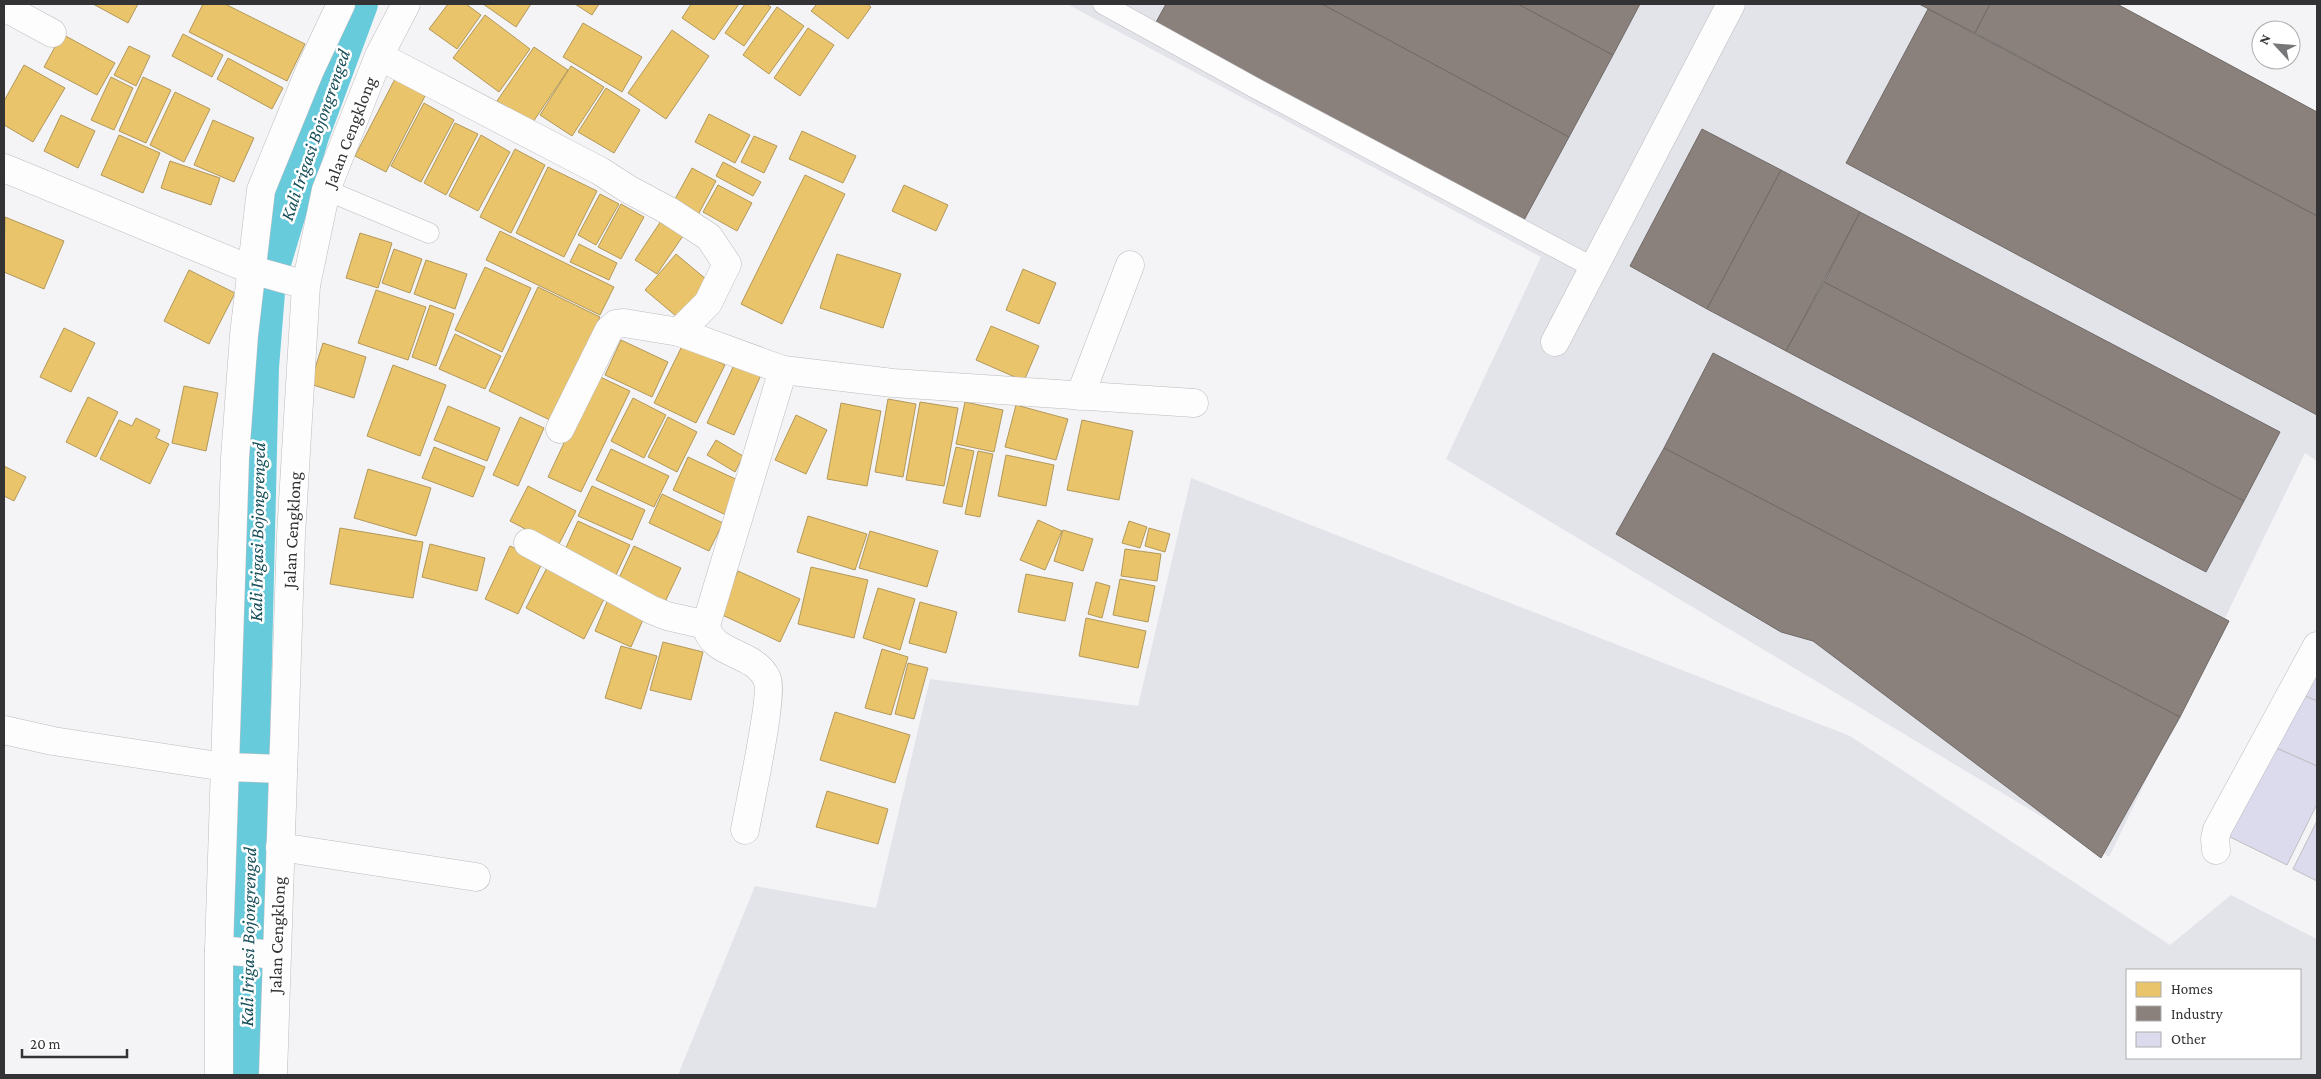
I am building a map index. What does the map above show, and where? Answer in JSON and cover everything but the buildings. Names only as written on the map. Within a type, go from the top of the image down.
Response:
[{"type":"street","points":[[219,1075],[229,768],[234,458],[244,334],[256,270],[261,190],[310,70],[341,4]]},
{"type":"street","name":"Jalan Cengklong","points":[[273,1075],[270,955],[280,847],[274,769],[291,535],[301,283],[326,190],[379,56],[406,4]]},
{"type":"street","points":[[1555,342],[1731,4]]},
{"type":"street","points":[[4,7],[52,33]]},
{"type":"street","points":[[379,56],[600,171],[709,237],[727,264],[708,303],[679,332]]},
{"type":"street","points":[[4,168],[256,270],[301,283]]},
{"type":"street","points":[[1080,396],[1130,265]]},
{"type":"street","points":[[560,430],[609,330],[616,324],[624,323],[679,332],[782,370],[894,383],[1194,403]]},
{"type":"street","points":[[745,830],[764,729],[768,690],[767,679],[752,662],[714,642],[707,632],[706,625],[782,370]]},
{"type":"street","points":[[528,543],[652,610],[667,616],[706,625]]},
{"type":"street","points":[[2216,850],[2215,839],[2217,830],[2317,646]]},
{"type":"street","points":[[4,730],[53,741],[229,768],[274,769]]},
{"type":"street","points":[[280,847],[476,877]]},
{"type":"street","points":[[224,951],[270,955]]},
{"type":"lane","points":[[1103,4],[1256,88],[1594,268]]},
{"type":"lane","points":[[326,190],[430,233]]},
{"type":"shaded area","points":[[1067,4],[2114,4],[2317,113],[2317,461],[2305,453],[2109,857],[1446,459],[1541,257]]},
{"type":"shaded area","points":[[1191,478],[1850,736],[2170,945],[2231,895],[2317,939],[2317,1075],[678,1075],[755,886],[876,908],[930,679],[1138,706]]},
{"type":"waterway","name":"Kali Irigasi Bojongrenged","points":[[244,1075],[261,367],[268,280],[311,136],[360,4]]}]
